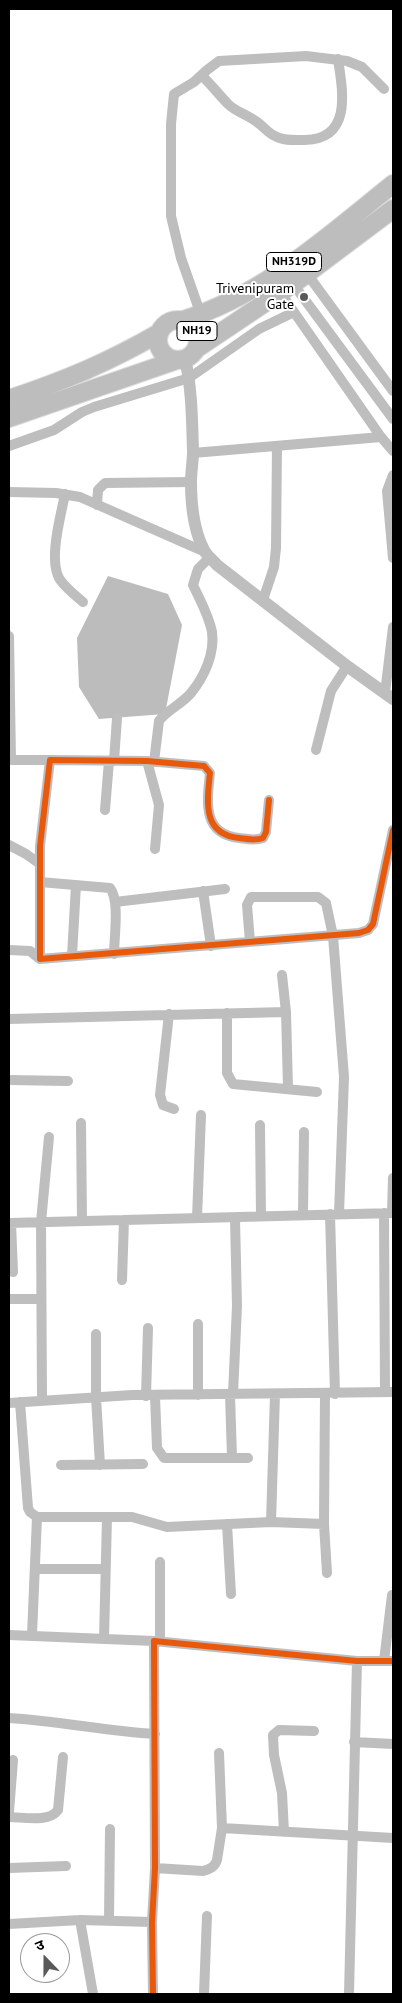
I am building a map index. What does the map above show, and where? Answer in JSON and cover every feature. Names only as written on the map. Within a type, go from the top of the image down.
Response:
[{"type":"highway","name":"NH319D","points":[[302,266],[393,184]]},
{"type":"highway","name":"NH319D","points":[[9,418],[186,356],[302,266],[393,209]]},
{"type":"highway","name":"NH319D","points":[[183,320],[282,281]]},
{"type":"highway","name":"NH19","points":[[183,320],[195,328],[198,342],[186,356],[170,358],[160,348],[159,334],[168,322],[183,320]]},
{"type":"highway","points":[[9,399],[80,374],[118,357],[159,334]]},
{"type":"street","points":[[201,314],[182,258],[171,216],[172,99],[176,91],[190,85],[213,65],[227,59],[306,56],[338,60],[362,67],[384,89]]},
{"type":"street","points":[[202,76],[228,104],[258,122],[273,136],[280,139],[312,140],[328,134],[338,122],[342,109],[338,60]]},
{"type":"street","points":[[302,266],[393,391]]},
{"type":"street","points":[[282,281],[294,312],[381,437],[393,451]]},
{"type":"street","points":[[282,281],[318,318],[393,419]]},
{"type":"street","points":[[305,327],[332,308]]},
{"type":"street","points":[[9,446],[54,430],[94,406],[189,378],[259,329],[294,312]]},
{"type":"street","points":[[186,356],[193,453],[191,482],[198,535],[207,554],[217,565],[347,666],[389,696]]},
{"type":"street","points":[[193,453],[381,437]]},
{"type":"street","points":[[263,600],[274,567],[276,548],[277,446]]},
{"type":"street","points":[[393,475],[387,491],[393,558]]},
{"type":"street","points":[[97,504],[98,490],[100,486],[105,484],[191,482]]},
{"type":"street","points":[[9,492],[65,494],[80,497],[207,554]]},
{"type":"street","points":[[65,494],[55,554],[55,569],[61,582],[83,602]]},
{"type":"street","points":[[155,849],[159,804],[150,762],[159,721],[191,693],[206,670],[210,659],[212,633],[193,585],[198,569],[207,554]]},
{"type":"street","points":[[389,696],[393,627]]},
{"type":"street","points":[[9,636],[10,760],[150,762],[200,765],[207,768],[210,773],[207,798],[210,814],[217,831],[229,837],[254,840],[262,838],[266,832],[269,800]]},
{"type":"street","points":[[316,750],[331,691],[347,666]]},
{"type":"street","points":[[105,810],[117,718]]},
{"type":"street","points":[[40,959],[42,824],[50,760]]},
{"type":"street","points":[[9,950],[32,952],[40,959],[359,934],[368,930],[374,924],[393,830]]},
{"type":"street","points":[[9,845],[40,864]]},
{"type":"street","points":[[40,882],[106,887],[113,892],[115,902],[114,954]]},
{"type":"street","points":[[72,956],[76,885]]},
{"type":"street","points":[[115,902],[225,889]]},
{"type":"street","points":[[203,892],[211,946]]},
{"type":"street","points":[[250,942],[247,905],[248,900],[255,896],[318,897],[326,903],[334,936],[344,1077],[334,1214],[336,1394]]},
{"type":"street","points":[[282,976],[286,1012],[288,1088]]},
{"type":"street","points":[[9,1019],[286,1012]]},
{"type":"street","points":[[227,1013],[226,1073],[234,1084],[318,1092]]},
{"type":"street","points":[[169,1014],[160,1095],[163,1105],[174,1109]]},
{"type":"street","points":[[9,1080],[68,1081]]},
{"type":"street","points":[[197,1218],[202,1115]]},
{"type":"street","points":[[81,1123],[82,1221]]},
{"type":"street","points":[[260,1125],[261,1216]]},
{"type":"street","points":[[303,1215],[304,1132]]},
{"type":"street","points":[[42,1400],[41,1222],[48,1137]]},
{"type":"street","points":[[9,1403],[96,1397],[389,1392],[390,1213],[393,1178]]},
{"type":"street","points":[[13,1272],[10,1223],[390,1213]]},
{"type":"street","points":[[232,1458],[232,1394],[237,1306],[235,1218]]},
{"type":"street","points":[[122,1280],[124,1220]]},
{"type":"street","points":[[9,1299],[41,1300]]},
{"type":"street","points":[[198,1324],[198,1395]]},
{"type":"street","points":[[148,1328],[151,1396],[157,1448],[164,1458],[248,1458]]},
{"type":"street","points":[[96,1334],[96,1397],[100,1465]]},
{"type":"street","points":[[325,1393],[324,1524],[327,1573]]},
{"type":"street","points":[[271,1522],[275,1394]]},
{"type":"street","points":[[20,1402],[28,1508],[38,1518],[132,1517],[167,1527],[271,1522],[324,1524]]},
{"type":"street","points":[[61,1466],[143,1464]]},
{"type":"street","points":[[104,1639],[107,1517]]},
{"type":"street","points":[[32,1636],[38,1518]]},
{"type":"street","points":[[228,1524],[231,1594]]},
{"type":"street","points":[[153,1994],[152,1922],[155,1868],[155,1734],[160,1562]]},
{"type":"street","points":[[35,1569],[105,1569]]},
{"type":"street","points":[[9,1634],[157,1641],[357,1661],[389,1661],[392,1595]]},
{"type":"street","points":[[349,1994],[357,1661]]},
{"type":"street","points":[[9,1718],[155,1734]]},
{"type":"street","points":[[284,1832],[282,1793],[274,1755],[273,1735],[280,1730],[314,1731]]},
{"type":"street","points":[[354,1742],[393,1744]]},
{"type":"street","points":[[155,1868],[203,1871],[216,1865],[222,1828],[219,1753]]},
{"type":"street","points":[[9,1817],[46,1818],[54,1815],[58,1810],[63,1757]]},
{"type":"street","points":[[9,1812],[12,1760]]},
{"type":"street","points":[[222,1828],[393,1838]]},
{"type":"street","points":[[109,1921],[110,1829]]},
{"type":"street","points":[[9,1868],[66,1866]]},
{"type":"street","points":[[204,1994],[207,1916]]},
{"type":"street","points":[[9,1924],[80,1920],[152,1922]]},
{"type":"street","points":[[80,1920],[92,1994]]},
{"type":"shaded area","points":[[108,576],[168,594],[182,625],[165,714],[99,719],[79,687],[77,638]]},
{"type":"cycle path","points":[[269,800],[266,832],[263,838],[254,840],[239,838],[218,830],[213,823],[208,805],[210,773],[204,766],[147,761],[50,760],[40,846],[40,959],[359,933],[368,930],[373,924],[393,830]]},
{"type":"cycle path","points":[[153,1994],[152,1922],[155,1868],[154,1641],[357,1661],[393,1661]]},
{"type":"place","name":"Trivenipuram Gate","points":[[304,297]]}]
